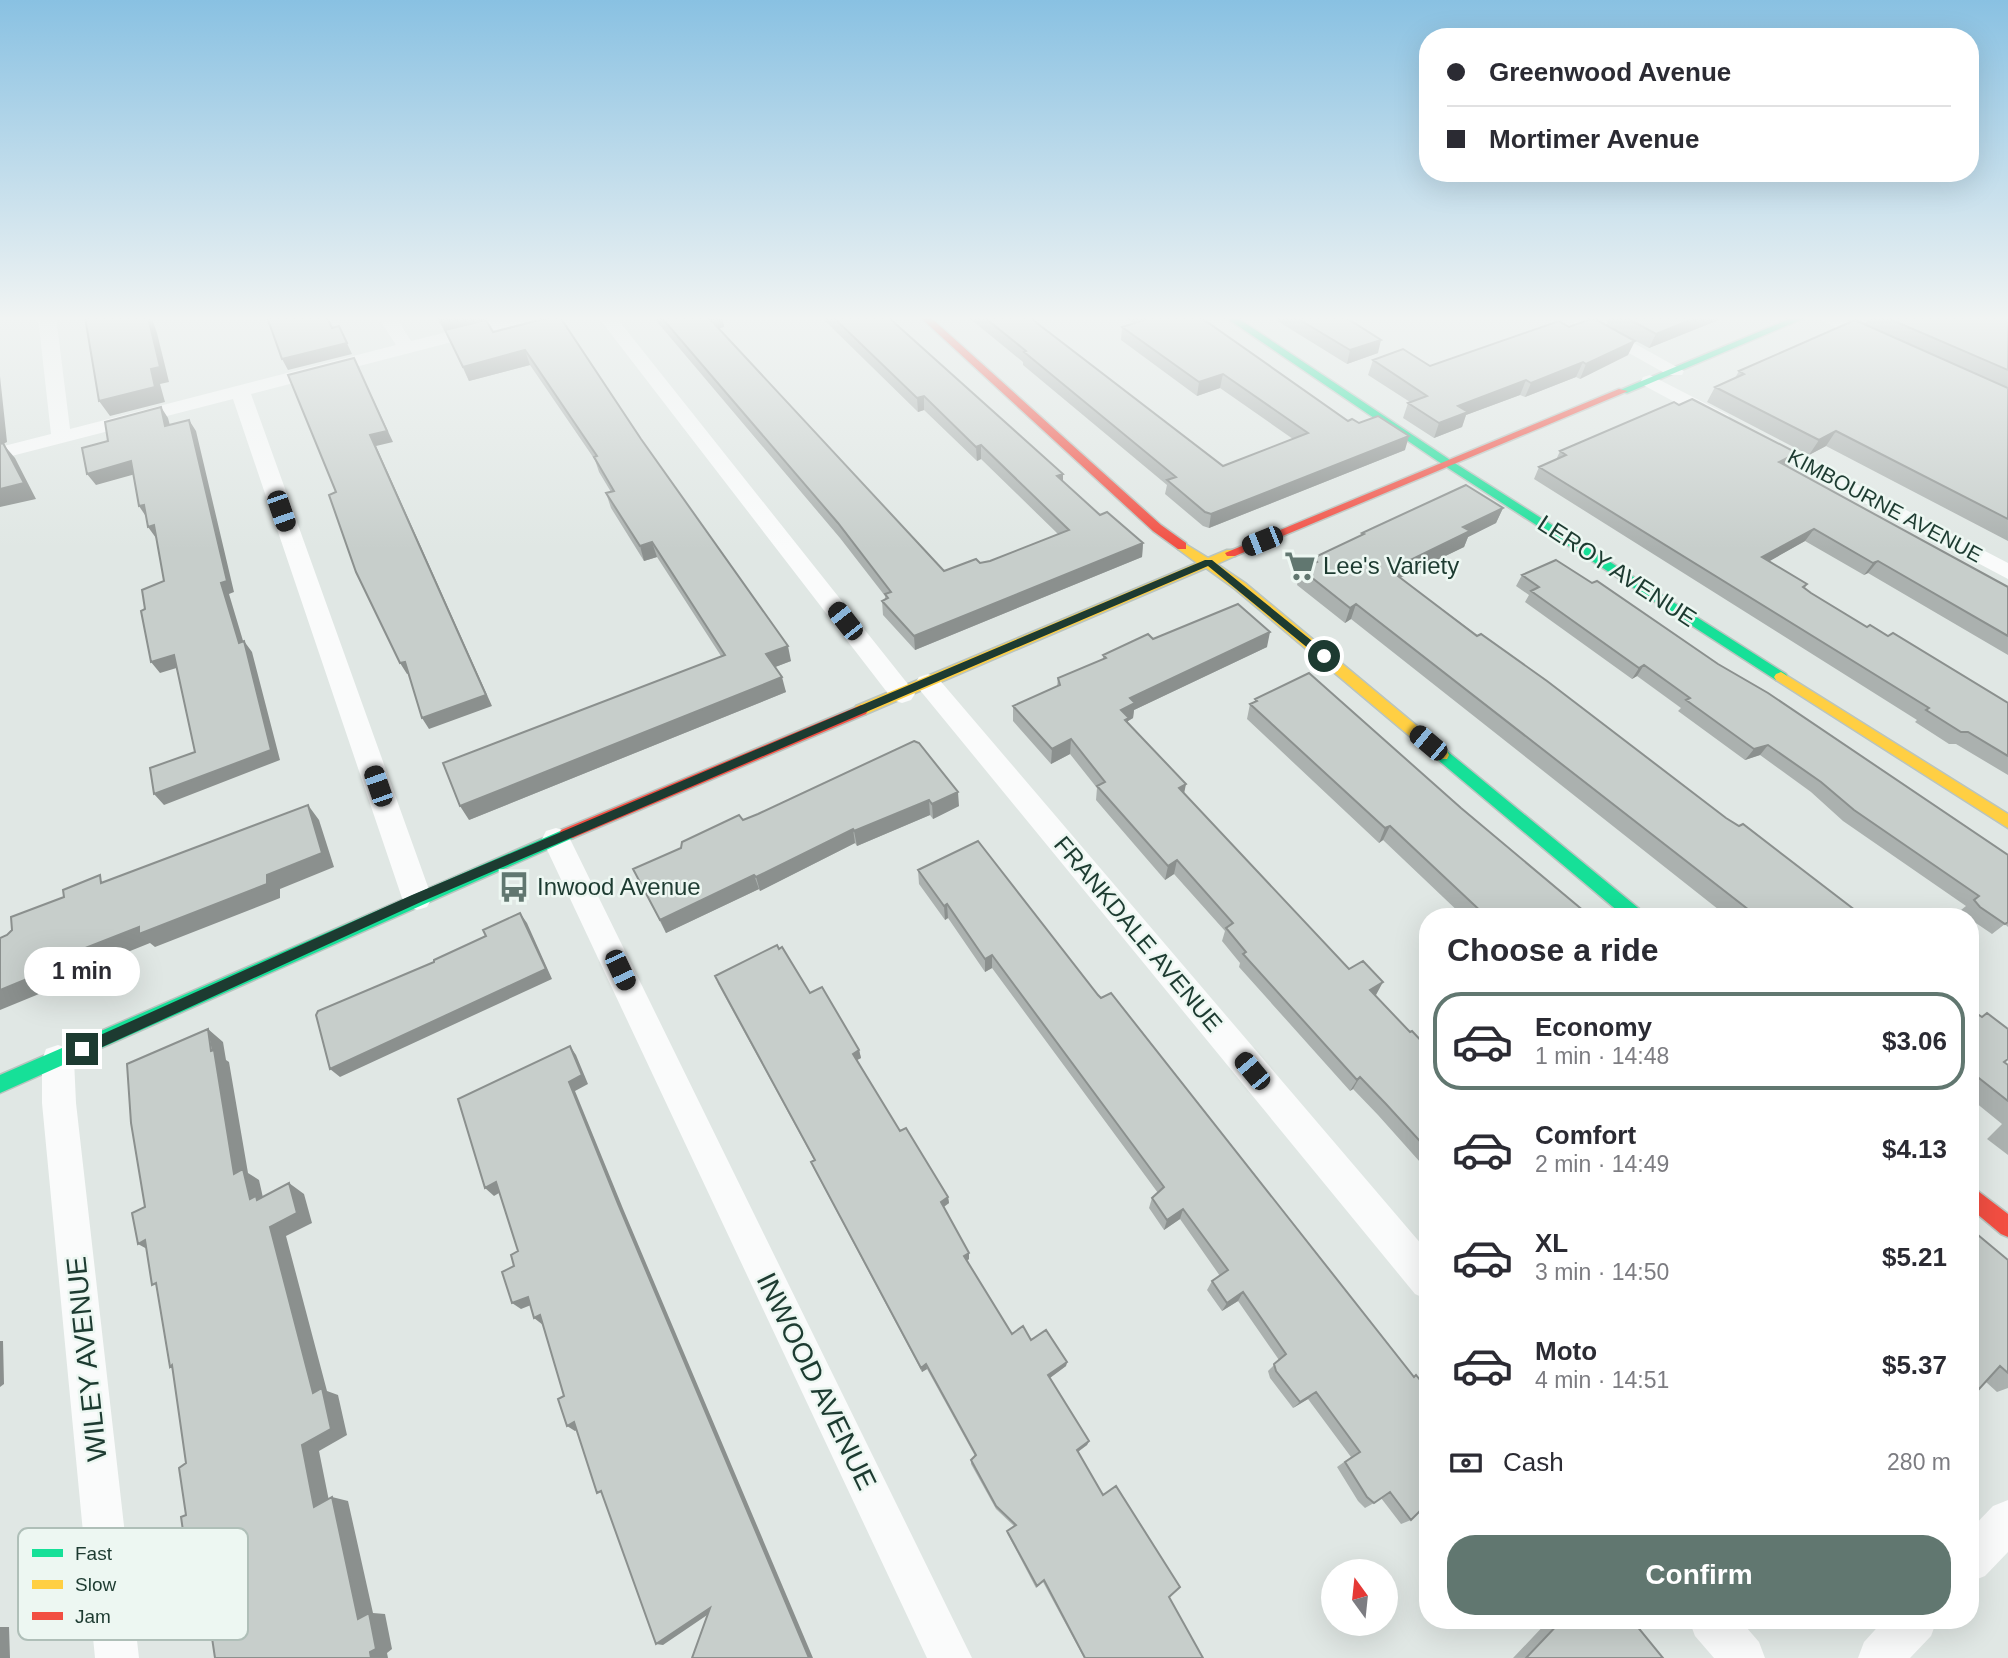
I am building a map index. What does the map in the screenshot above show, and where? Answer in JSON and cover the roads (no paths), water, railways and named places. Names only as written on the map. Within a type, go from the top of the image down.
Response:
[{"type":"street","points":[[56,394],[61,437]]},
{"type":"street","points":[[0,453],[227,394]]},
{"type":"street","points":[[241,394],[417,898]]},
{"type":"street","name":"FRANKDALE AVENUE","points":[[671,394],[915,689],[1419,1272]]},
{"type":"street","points":[[1010,394],[1157,528],[1209,562],[1626,908]]},
{"type":"street","name":"LEROY AVENUE","points":[[1345,394],[1449,464],[2008,822]]},
{"type":"street","points":[[0,1084],[417,898],[1209,562],[1618,394]]},
{"type":"street","name":"KIMBOURNE AVENUE","points":[[1675,394],[2008,572]]},
{"type":"street","name":"INWOOD AVENUE","points":[[556,839],[950,1658]]},
{"type":"street","name":"WILEY AVENUE","points":[[58,1060],[59,1103],[103,1528]]},
{"type":"street","points":[[1979,1203],[2008,1227]]},
{"type":"street","points":[[1979,1552],[2008,1521]]},
{"type":"street","points":[[1719,1629],[1743,1658]]},
{"type":"street","points":[[1880,1658],[1907,1629]]},
{"type":"street","name":"WILEY AVENUE","points":[[115,1640],[117,1658]]},
{"type":"place","name":"Lee's Variety","points":[[1300,566]]},
{"type":"place","name":"Inwood Avenue","points":[[514,887]]}]
